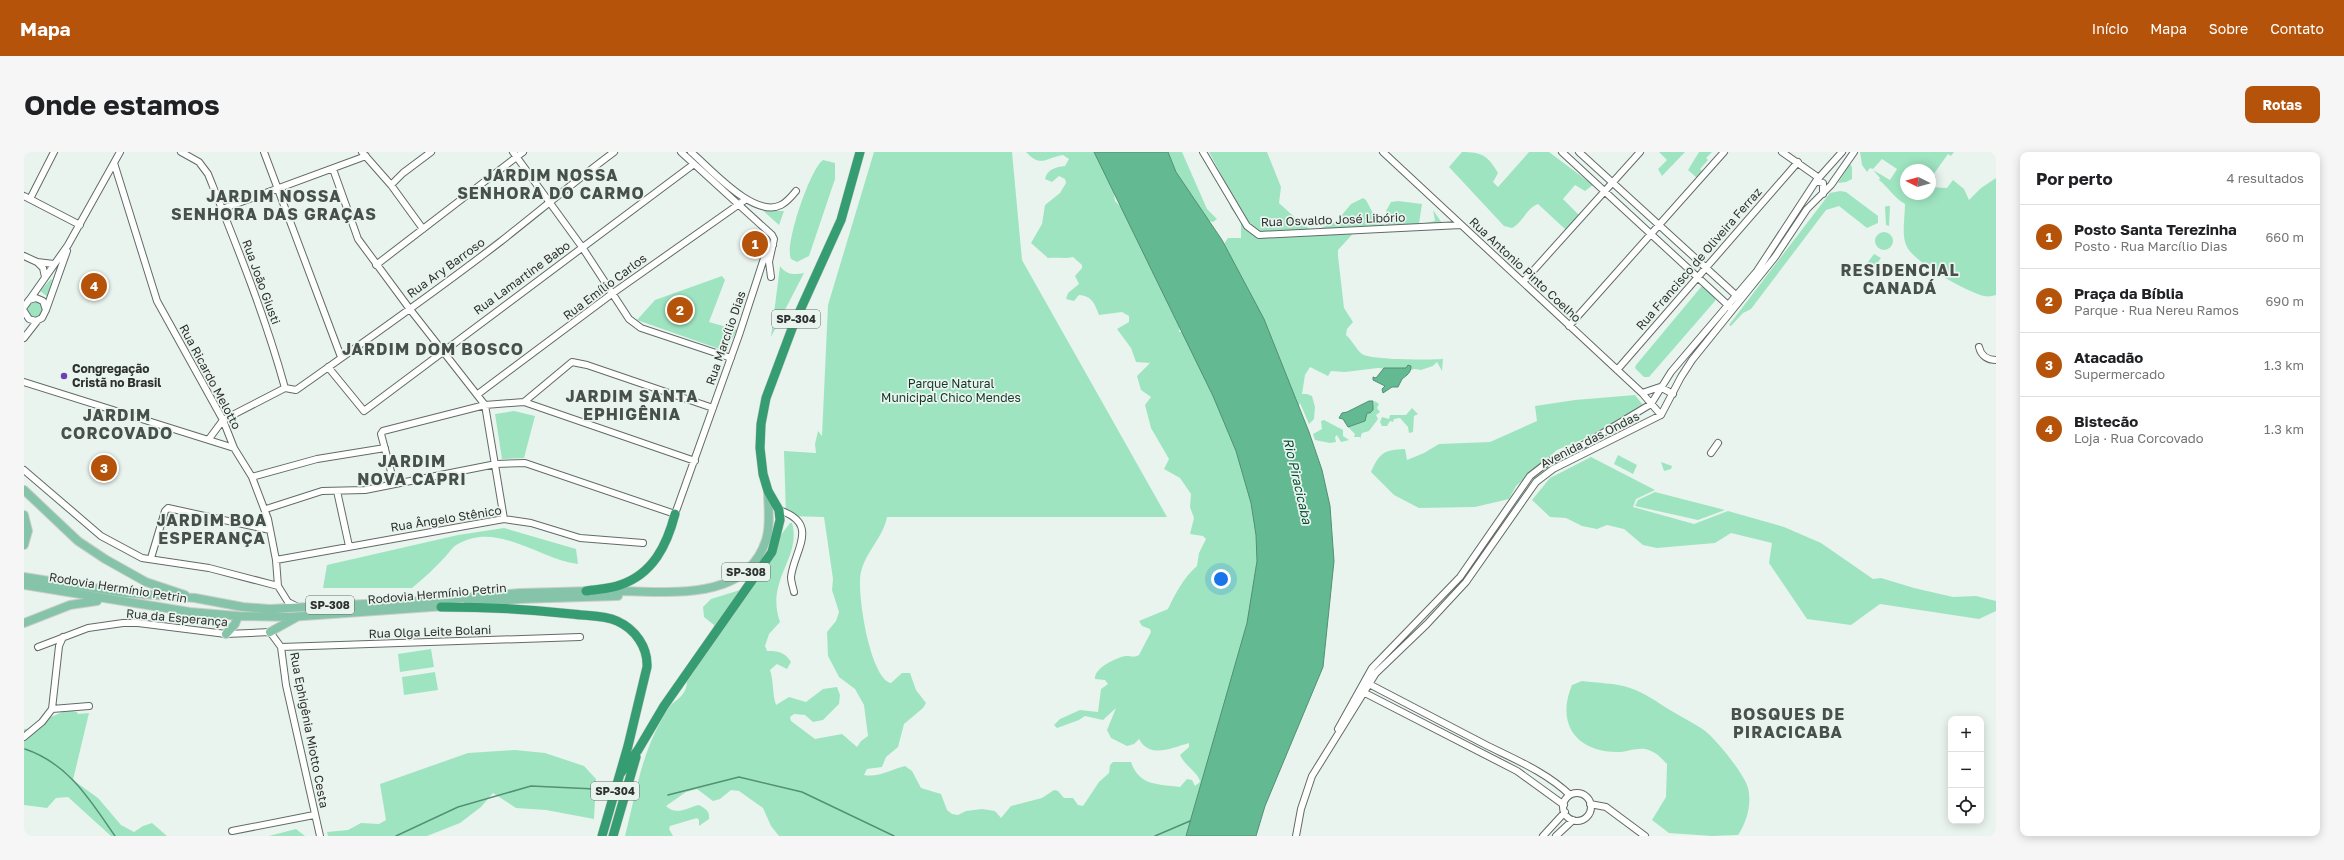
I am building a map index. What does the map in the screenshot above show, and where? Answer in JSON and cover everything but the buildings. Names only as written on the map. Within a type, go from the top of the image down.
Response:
[{"type":"highway","name":"SP-304","points":[[768,491],[763,474],[760,448],[761,424],[766,398],[793,326],[841,220],[860,152]]},
{"type":"highway","points":[[620,774],[638,750],[664,706],[772,552],[778,536],[779,510],[768,491]]},
{"type":"highway","points":[[586,591],[620,585],[647,569],[661,552],[670,535],[677,512]]},
{"type":"highway","name":"SP-304","points":[[442,607],[498,607],[611,619],[630,628],[644,648],[647,660],[628,746],[602,836]]},
{"type":"highway","name":"SP-304","points":[[612,836],[638,750]]},
{"type":"main road","points":[[24,490],[78,541],[105,559],[146,582],[195,598]]},
{"type":"main road","name":"Rodovia Hermínio Petrin","points":[[24,577],[126,593],[195,598],[243,607],[270,608],[372,604],[520,593],[586,591],[638,592],[699,589],[716,587],[735,580],[744,573],[760,555],[768,528],[768,491]]},
{"type":"main road","points":[[24,515],[28,532],[24,545]]},
{"type":"main road","name":"Rodovia Hermínio Petrin","points":[[24,585],[141,604],[238,616],[300,616],[442,607],[520,599],[625,595],[638,592]]},
{"type":"main road","points":[[24,623],[59,608],[88,601],[141,604]]},
{"type":"main road","points":[[226,634],[235,624],[238,616]]},
{"type":"main road","points":[[270,632],[300,616]]},
{"type":"street","points":[[54,152],[27,198],[80,225]]},
{"type":"street","points":[[24,308],[68,245],[120,152]]},
{"type":"street","name":"Rua João Giusti","points":[[181,152],[203,166],[222,209],[275,352],[285,388]]},
{"type":"street","points":[[264,152],[279,189],[313,286],[341,357]]},
{"type":"street","points":[[391,185],[403,173],[431,152]]},
{"type":"street","points":[[376,265],[515,154],[523,152]]},
{"type":"street","name":"Rua Ary Barroso","points":[[223,420],[285,388],[296,390],[499,242],[614,152]]},
{"type":"street","points":[[681,152],[743,202],[763,207],[776,207],[785,203],[796,190]]},
{"type":"street","points":[[691,152],[743,202],[772,235],[773,245],[769,262],[771,277]]},
{"type":"street","name":"Rua Osvaldo José Libório","points":[[1203,152],[1247,226],[1259,235],[1461,225]]},
{"type":"street","name":"Rua Antonio Pinto Coelho","points":[[1383,152],[1642,393],[1661,415]]},
{"type":"street","points":[[1562,152],[1733,310]]},
{"type":"street","points":[[1579,152],[1739,298]]},
{"type":"street","points":[[1523,282],[1640,152]]},
{"type":"street","points":[[1569,326],[1724,152]]},
{"type":"street","points":[[1782,152],[1798,162],[1823,183],[1823,194]]},
{"type":"street","name":"Avenida das Ondas","points":[[1331,745],[1341,722],[1372,668],[1460,577],[1530,476],[1548,462],[1573,451],[1651,404],[1660,387],[1689,349],[1728,305],[1739,298],[1776,257],[1807,209],[1831,185],[1854,152]]},
{"type":"street","points":[[1831,185],[1834,176],[1831,172],[1841,153]]},
{"type":"street","name":"Avenida das Ondas","points":[[1296,836],[1306,789],[1312,776],[1376,673],[1427,624],[1466,582],[1536,482],[1553,469],[1661,415],[1681,377],[1692,360],[1733,310],[1739,298],[1818,180],[1841,153]]},
{"type":"street","points":[[222,209],[279,189],[364,154],[391,185],[423,229]]},
{"type":"street","points":[[515,154],[548,203],[582,247],[629,319],[641,328],[731,358]]},
{"type":"street","name":"Rua Francisco de Oliveira Ferraz","points":[[1617,370],[1798,162]]},
{"type":"street","name":"Rua Ricardo Melotto","points":[[114,163],[157,301],[223,420],[234,448],[252,477],[266,509],[276,560],[278,586],[288,602],[296,606]]},
{"type":"street","name":"Rua Lamartine Babo","points":[[328,367],[364,411],[443,350],[694,164]]},
{"type":"street","points":[[333,168],[358,239],[409,308],[486,405],[504,519]]},
{"type":"street","name":"Rua Emílio Carlos","points":[[478,394],[613,293],[743,202]]},
{"type":"street","points":[[24,338],[38,320],[45,315],[68,245]]},
{"type":"street","name":"Rua Marcílio Dias","points":[[677,512],[731,358],[767,249],[773,245]]},
{"type":"street","points":[[24,256],[37,262],[54,264]]},
{"type":"street","points":[[37,262],[43,268],[45,277]]},
{"type":"street","points":[[30,299],[40,299],[45,304],[46,310]]},
{"type":"street","points":[[24,311],[29,319],[38,320]]},
{"type":"street","points":[[1979,347],[1985,357],[1996,360]]},
{"type":"street","points":[[524,402],[569,363],[576,362],[713,408]]},
{"type":"street","points":[[25,382],[234,448]]},
{"type":"street","points":[[1660,387],[1672,394]]},
{"type":"street","name":"Avenida das Ondas","points":[[1642,393],[1660,387]]},
{"type":"street","points":[[394,483],[382,434],[384,430],[486,405],[524,402],[695,461]]},
{"type":"street","points":[[209,439],[223,420]]},
{"type":"street","points":[[1710,453],[1718,443]]},
{"type":"street","points":[[252,477],[317,460],[385,448]]},
{"type":"street","points":[[266,509],[322,491],[365,490],[394,483],[496,464],[525,464],[536,466],[677,512]]},
{"type":"street","points":[[24,470],[100,536],[142,558],[151,558],[209,568],[278,586]]},
{"type":"street","points":[[336,491],[349,546]]},
{"type":"street","points":[[151,558],[165,511],[168,508],[270,530]]},
{"type":"street","points":[[779,510],[791,514],[798,520],[802,534],[800,550],[791,578],[794,592]]},
{"type":"street","name":"Rua Ângelo Stênico","points":[[276,560],[504,519],[531,522],[580,538],[642,542]]},
{"type":"street","name":"Rua da Esperança","points":[[38,647],[88,628],[123,623],[138,623],[226,634],[270,632]]},
{"type":"street","name":"Rua Ephigênia Miotto Cesta","points":[[270,632],[281,647],[286,685],[314,815],[320,836]]},
{"type":"street","points":[[24,737],[42,722],[52,709],[59,652],[63,637]]},
{"type":"street","name":"Rua Olga Leite Bolani","points":[[281,647],[580,637]]},
{"type":"street","points":[[1369,684],[1489,746],[1522,761],[1561,786],[1570,795]]},
{"type":"street","points":[[1363,692],[1517,771],[1564,809],[1573,820]]},
{"type":"street","points":[[52,709],[89,706]]},
{"type":"street","points":[[1483,754],[1489,746]]},
{"type":"street","points":[[1517,771],[1522,761]]},
{"type":"street","points":[[1570,795],[1577,793],[1584,795],[1590,804],[1606,807],[1645,836]]},
{"type":"street","points":[[1543,836],[1564,809],[1570,795]]},
{"type":"street","points":[[1556,836],[1573,820],[1580,820],[1587,816],[1590,804]]},
{"type":"street","points":[[232,831],[314,815]]},
{"type":"green space","name":"Parque Natural Municipal Chico Mendes","points":[[874,152],[1012,152],[1022,260],[1167,517],[887,517],[882,532],[863,564],[861,572],[861,596],[866,633],[871,651],[883,678],[891,683],[902,673],[910,673],[916,690],[926,703],[923,708],[904,724],[898,747],[886,757],[882,767],[867,769],[864,775],[869,776],[880,774],[905,766],[912,771],[921,788],[941,794],[947,810],[952,814],[958,815],[966,811],[982,809],[995,811],[1001,818],[1011,806],[1042,798],[1054,790],[1058,791],[1064,798],[1073,798],[1078,805],[1083,806],[1099,782],[1109,773],[1110,765],[1113,762],[1131,762],[1134,770],[1139,776],[1144,780],[1157,784],[1180,787],[1187,779],[1192,780],[1195,786],[1200,782],[1180,755],[1189,747],[1189,743],[1168,749],[1155,750],[1149,749],[1139,739],[1134,744],[1127,746],[1111,738],[1107,730],[1116,708],[1103,720],[1085,716],[1079,720],[1057,728],[1054,725],[1060,719],[1080,710],[1098,712],[1101,689],[1108,684],[1105,680],[1095,679],[1098,671],[1117,658],[1126,656],[1134,657],[1139,655],[1151,632],[1150,629],[1142,626],[1139,621],[1168,609],[1184,580],[1197,566],[1199,553],[1206,539],[1203,536],[1190,534],[1194,518],[1190,507],[1191,494],[1180,478],[1164,469],[1169,459],[1151,428],[1145,405],[1151,397],[1141,390],[1137,376],[1150,363],[1136,362],[1131,348],[1117,329],[1129,322],[1129,316],[1122,312],[1099,315],[1092,301],[1087,297],[1079,295],[1074,301],[1066,299],[1068,293],[1079,284],[1075,276],[1082,268],[1082,265],[1073,257],[1048,258],[1031,243],[1042,224],[1045,205],[1060,193],[1066,183],[1065,179],[1059,176],[1052,182],[1045,179],[1046,176],[1052,169],[1065,166],[1069,159],[1063,155],[1040,161],[1031,157],[1026,152],[1101,152],[1111,175],[1115,201],[1135,222],[1181,321],[1179,332],[1188,331],[1240,436],[1267,568],[1201,836],[779,836],[771,826],[763,808],[739,791],[731,790],[720,799],[713,801],[697,789],[686,792],[666,806],[675,811],[699,805],[706,809],[709,819],[699,826],[699,820],[697,818],[670,826],[669,829],[673,836],[625,836],[643,762],[654,734],[669,707],[680,698],[684,692],[687,685],[686,676],[709,644],[714,625],[704,617],[703,607],[711,599],[740,590],[760,579],[775,543],[790,523],[792,523],[794,536],[792,547],[777,594],[777,607],[780,622],[769,634],[765,646],[767,651],[781,653],[791,662],[787,669],[777,664],[770,670],[776,705],[789,697],[806,702],[823,689],[837,687],[840,695],[839,704],[823,720],[813,722],[805,715],[794,714],[790,717],[791,721],[815,739],[842,734],[857,747],[861,741],[868,736],[864,705],[855,689],[839,677],[828,656],[827,632],[836,621],[839,612],[832,590],[833,579],[824,517],[786,516],[784,451],[816,453],[815,444],[818,431],[822,436],[828,305]]},
{"type":"green space","points":[[1157,152],[1182,152],[1207,209],[1217,219],[1213,222],[1199,218]]},
{"type":"green space","points":[[1209,152],[1267,152],[1281,187],[1279,203],[1303,225],[1314,231],[1337,221],[1351,204],[1363,198],[1366,200],[1377,221],[1385,225],[1390,222],[1386,211],[1391,202],[1398,201],[1422,204],[1419,224],[1435,221],[1433,210],[1444,226],[1359,227],[1338,250],[1338,256],[1344,308],[1353,322],[1347,329],[1346,335],[1360,352],[1367,356],[1376,357],[1443,359],[1442,371],[1437,362],[1433,366],[1421,370],[1415,369],[1405,371],[1378,368],[1345,372],[1331,371],[1328,376],[1310,367],[1305,375],[1302,394],[1312,396],[1315,407],[1314,419],[1309,424],[1300,403],[1296,412],[1224,244],[1228,238],[1241,238],[1241,222],[1230,207],[1232,195]]},
{"type":"green space","points":[[1462,152],[1479,154],[1487,158],[1498,173],[1493,182],[1498,187],[1529,152],[1549,152],[1593,185],[1585,191],[1575,185],[1563,199],[1580,216],[1566,230],[1538,204],[1530,209],[1512,228],[1504,226],[1449,167]]},
{"type":"green space","points":[[1659,152],[1685,152],[1662,176],[1658,169],[1667,160]]},
{"type":"green space","points":[[1699,152],[1712,152],[1706,158],[1708,160],[1700,169],[1703,172],[1697,178],[1688,170]]},
{"type":"green space","points":[[1860,152],[1954,152],[1951,156],[1948,154],[1936,171],[1936,164],[1900,164],[1900,200],[1936,200],[1936,187],[1947,188],[1953,180],[1964,189],[1969,200],[1981,188],[1996,178],[1996,295],[1984,296],[1966,289],[1942,276],[1912,254],[1905,243],[1904,237],[1905,204],[1898,199],[1879,180],[1880,178],[1873,170],[1890,180],[1897,169],[1882,159],[1873,169],[1870,168],[1867,172],[1862,165]]},
{"type":"green space","points":[[823,160],[835,163],[835,179],[809,256],[797,262],[791,259],[791,239],[805,192],[818,166]]},
{"type":"green space","points":[[1850,164],[1852,167],[1852,179],[1846,182],[1838,183]]},
{"type":"green space","points":[[1840,191],[1846,192],[1878,216],[1878,223],[1867,228],[1839,206],[1826,210],[1751,309],[1743,313],[1731,326],[1729,325],[1830,193]]},
{"type":"green space","points":[[1890,206],[1889,226],[1886,225],[1885,207]]},
{"type":"green space","points":[[760,208],[771,211],[784,211],[779,225]]},
{"type":"green space","points":[[1884,232],[1890,235],[1893,241],[1890,247],[1884,250],[1878,247],[1875,241],[1878,235]]},
{"type":"green space","points":[[1874,254],[1881,258],[1874,267],[1868,269],[1865,266]]},
{"type":"green space","points":[[780,266],[782,269],[791,274],[804,273],[771,337]]},
{"type":"green space","points":[[722,276],[725,280],[709,322],[737,330],[725,351],[637,320],[655,300]]},
{"type":"green space","points":[[51,279],[52,280],[48,297],[40,291]]},
{"type":"green space","points":[[1701,287],[1709,287],[1716,295],[1715,301],[1649,377],[1644,377],[1635,368],[1636,365]]},
{"type":"green space","points":[[32,301],[38,301],[43,306],[41,315],[38,317],[32,317],[27,312],[27,306]]},
{"type":"green space","points":[[1635,395],[1643,405],[1586,438],[1557,450],[1516,486],[1509,499],[1475,507],[1419,508],[1394,495],[1371,472],[1380,456],[1387,451],[1405,449],[1407,460],[1424,453],[1439,444],[1490,442],[1537,421],[1535,406],[1575,400]]},
{"type":"green space","points":[[1375,401],[1379,404],[1377,408],[1380,412],[1376,415],[1378,419],[1369,431],[1362,433],[1360,439],[1360,437],[1354,437],[1355,434],[1348,427],[1357,424],[1360,414],[1373,406]]},
{"type":"green space","points":[[1412,408],[1418,414],[1414,416],[1413,432],[1409,433],[1408,427],[1400,418],[1394,419],[1393,422],[1390,421],[1387,426],[1382,426],[1380,422],[1382,417],[1389,419],[1390,415],[1406,415]]},
{"type":"green space","points":[[514,411],[535,416],[524,458],[502,459],[495,414]]},
{"type":"green space","points":[[1324,420],[1343,430],[1343,436],[1349,440],[1341,442],[1337,435],[1335,437],[1336,442],[1330,443],[1315,440],[1313,434],[1322,429],[1321,421]]},
{"type":"green space","points":[[1618,455],[1637,465],[1633,474],[1614,464]]},
{"type":"green space","points":[[1591,457],[1655,490],[1636,499],[1633,507],[1694,524],[1728,511],[1784,527],[1821,543],[1873,579],[1881,578],[1914,588],[1953,597],[1976,596],[1996,601],[1996,611],[1979,619],[1880,604],[1851,625],[1807,619],[1769,563],[1772,543],[1731,533],[1715,543],[1657,548],[1643,545],[1624,529],[1607,525],[1597,529],[1582,526],[1566,518],[1550,517],[1532,500],[1550,478]]},
{"type":"green space","points":[[1661,462],[1672,466],[1671,469],[1664,471]]},
{"type":"green space","points":[[1655,492],[1725,510],[1698,520],[1635,506],[1638,500]]},
{"type":"green space","points":[[504,528],[576,549],[578,564],[549,556],[504,539],[488,537],[473,538],[454,546],[433,569],[412,588],[323,588],[327,565],[458,535]]},
{"type":"green space","points":[[431,649],[434,667],[400,672],[398,654]]},
{"type":"green space","points":[[435,672],[438,690],[404,695],[402,677]]},
{"type":"green space","points":[[1582,681],[1618,685],[1635,690],[1704,730],[1736,766],[1748,788],[1748,812],[1738,835],[1712,836],[1669,833],[1652,820],[1666,797],[1667,764],[1651,751],[1639,749],[1621,752],[1606,751],[1593,748],[1582,742],[1574,734],[1566,713],[1567,699],[1572,685]]},
{"type":"green space","points":[[67,710],[77,712],[78,714],[89,713],[73,780],[98,798],[121,825],[134,832],[143,826],[152,823],[167,836],[111,836],[68,797],[56,798],[47,808],[24,805],[24,729],[39,728],[51,717]]},
{"type":"green space","points":[[515,750],[545,753],[584,766],[596,779],[594,819],[546,810],[516,808],[493,793],[481,807],[460,823],[427,836],[328,836],[327,832],[348,830],[361,823],[379,824],[386,820],[380,784],[468,753]]},
{"type":"green space","points":[[296,829],[305,836],[269,836]]},
{"type":"water","name":"Rio Piracicaba","points":[[1094,152],[1168,152],[1176,172],[1222,240],[1264,319],[1309,432],[1322,470],[1330,506],[1334,561],[1323,667],[1265,806],[1256,836],[1186,836],[1247,623],[1257,561],[1256,535],[1251,503],[1236,451],[1213,396]]},
{"type":"water","points":[[1408,365],[1411,366],[1410,370],[1402,379],[1398,387],[1392,387],[1383,393],[1382,389],[1385,386],[1373,380],[1373,377],[1376,378],[1384,368],[1406,368]]},
{"type":"water","points":[[1369,401],[1373,401],[1373,410],[1370,413],[1367,413],[1365,421],[1348,427],[1343,419],[1339,418],[1342,413]]},
{"type":"waterway","points":[[25,749],[54,764],[66,774],[97,809],[115,836]]},
{"type":"waterway","points":[[668,795],[739,777],[802,792],[894,836]]},
{"type":"waterway","points":[[396,836],[458,807],[531,786],[595,789]]},
{"type":"waterway","points":[[1155,836],[1190,821]]},
{"type":"place","name":"Posto Santa Terezinha","points":[[755,244]]},
{"type":"place","name":"Bistecão","points":[[94,286]]},
{"type":"place","name":"Praça da Bíblia","points":[[680,310]]},
{"type":"place","name":"Congregação Cristã no Brasil","points":[[64,376]]},
{"type":"place","name":"Atacadão","points":[[104,468]]},
{"type":"district","name":"JARDIM NOSSA SENHORA DO CARMO","points":[[551,184]]},
{"type":"district","name":"JARDIM NOSSA SENHORA DAS GRAÇAS","points":[[274,205]]},
{"type":"district","name":"RESIDENCIAL CANADÁ","points":[[1900,279]]},
{"type":"district","name":"JARDIM DOM BOSCO","points":[[433,349]]},
{"type":"district","name":"JARDIM SANTA EPHIGÊNIA","points":[[632,405]]},
{"type":"district","name":"JARDIM CORCOVADO","points":[[117,424]]},
{"type":"district","name":"JARDIM NOVA CAPRI","points":[[412,470]]},
{"type":"district","name":"JARDIM BOA ESPERANÇA","points":[[212,529]]},
{"type":"district","name":"BOSQUES DE PIRACICABA","points":[[1788,723]]}]
